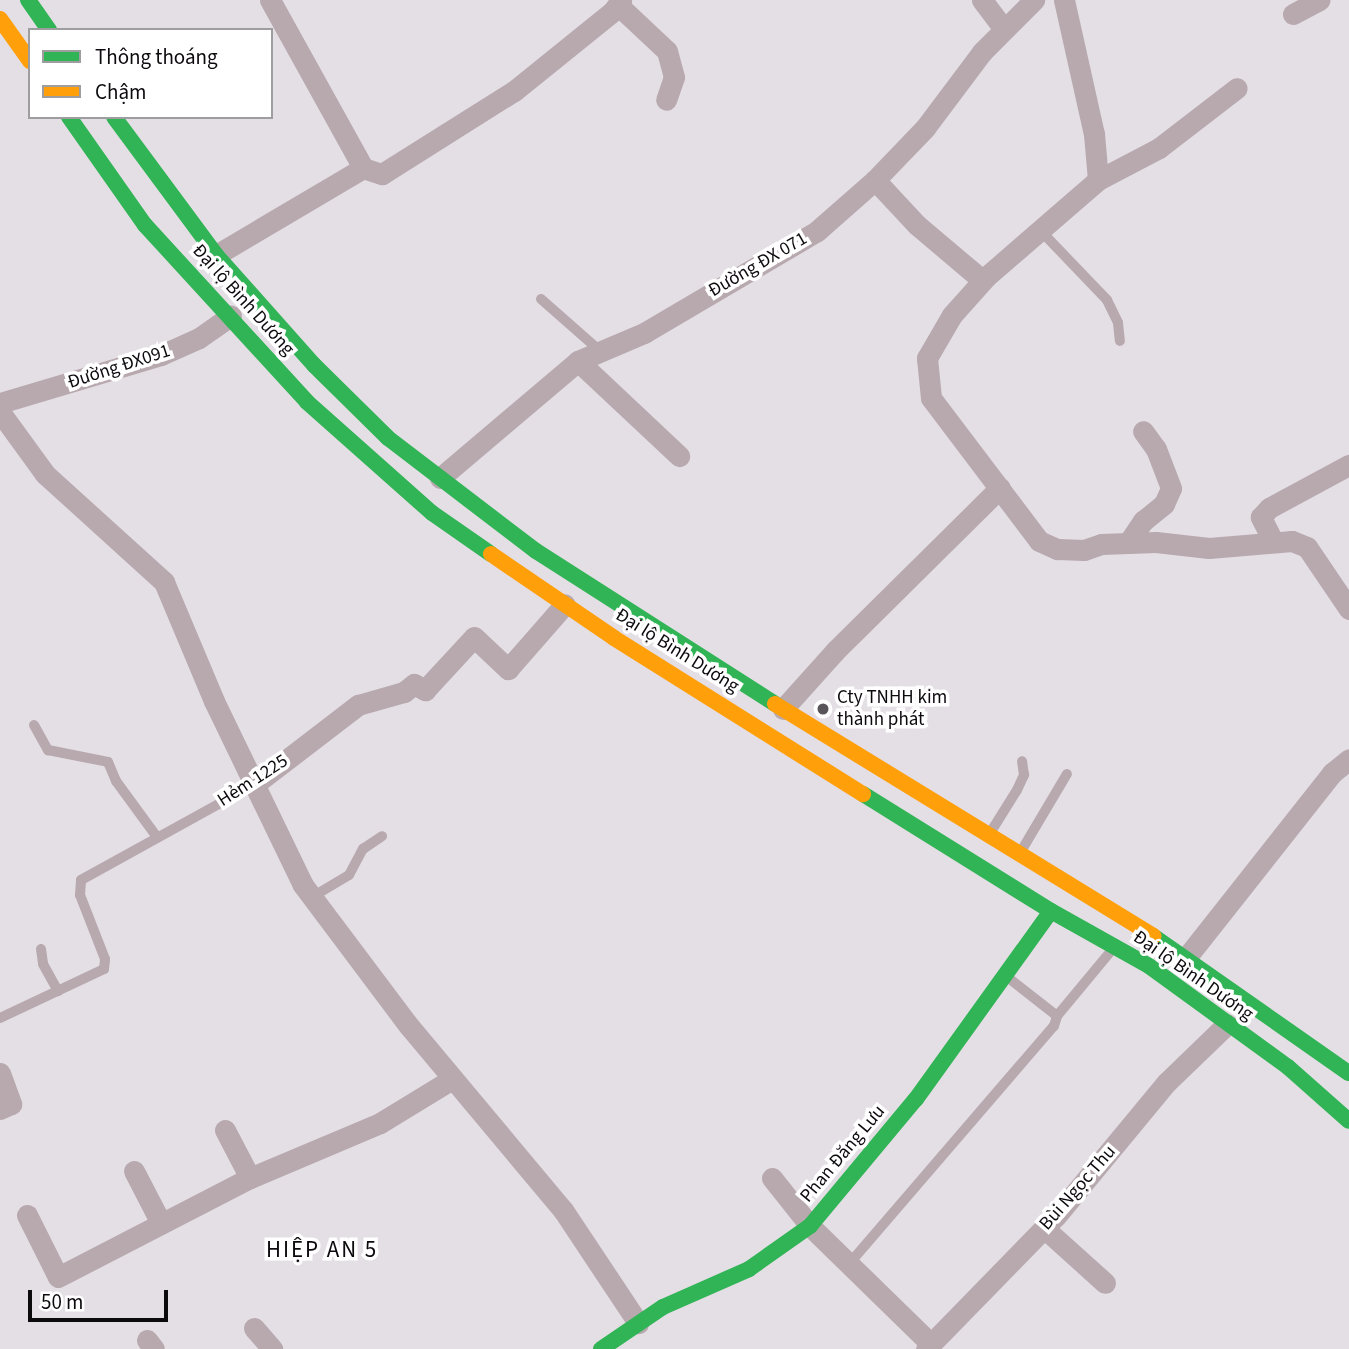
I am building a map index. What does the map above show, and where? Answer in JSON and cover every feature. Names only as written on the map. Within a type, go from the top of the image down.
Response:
[{"type":"main road","points":[[28,0],[48,28]]},
{"type":"main road","points":[[0,19],[28,58]]},
{"type":"main road","name":"Đại lộ Bình Dương","points":[[70,119],[145,225],[307,402],[432,513],[565,604],[1051,911],[1114,947],[1288,1067],[1349,1121]]},
{"type":"main road","name":"Đại lộ Bình Dương","points":[[115,119],[216,255],[314,365],[388,438],[536,551],[783,709],[1186,958],[1349,1073]]},
{"type":"main road","name":"Phan Đăng Lưu","points":[[601,1349],[638,1323],[750,1269],[810,1226],[916,1099],[1051,911]]},
{"type":"street","points":[[270,0],[363,169]]},
{"type":"street","points":[[982,0],[1003,28]]},
{"type":"street","name":"Đường ĐX 071","points":[[440,478],[578,361],[598,349],[643,332],[817,231],[875,180],[925,128],[1003,28],[1034,0]]},
{"type":"street","points":[[1064,0],[1094,134],[1098,180]]},
{"type":"street","points":[[1293,14],[1319,0]]},
{"type":"street","points":[[216,255],[363,169],[382,174],[503,98],[620,2],[667,51],[674,77],[666,100]]},
{"type":"street","points":[[1237,88],[1159,148],[1098,180],[982,280],[935,341],[927,358],[926,382],[931,398],[1039,541],[1057,549],[1084,550],[1128,543],[1209,548],[1292,541],[1307,547],[1349,609]]},
{"type":"street","points":[[875,180],[917,225],[982,280]]},
{"type":"street","name":"Đường ĐX091","points":[[0,403],[161,355],[199,338],[231,316]]},
{"type":"street","points":[[578,361],[679,456]]},
{"type":"street","points":[[0,412],[46,474],[164,582],[256,784],[312,897],[452,1079],[563,1210],[638,1323]]},
{"type":"street","points":[[1128,543],[1143,521],[1164,504],[1171,488],[1156,449],[1143,431]]},
{"type":"street","points":[[1273,541],[1261,517],[1269,508],[1349,466]]},
{"type":"street","points":[[783,709],[835,651],[1000,488]]},
{"type":"street","name":"Hẻm 1225","points":[[256,784],[358,705],[376,697],[404,692],[414,684],[425,690],[474,637],[513,676],[565,604]]},
{"type":"street","points":[[1186,958],[1332,773],[1349,759]]},
{"type":"street","name":"Bùi Ngọc Thu","points":[[929,1347],[1044,1228],[1167,1082],[1227,1024]]},
{"type":"street","points":[[0,1073],[11,1104],[0,1109]]},
{"type":"street","points":[[27,1215],[58,1277],[250,1178],[380,1122],[452,1079]]},
{"type":"street","points":[[225,1130],[250,1178]]},
{"type":"street","points":[[134,1171],[161,1223]]},
{"type":"street","points":[[772,1178],[810,1226],[929,1347]]},
{"type":"street","points":[[1044,1228],[1105,1283]]},
{"type":"street","points":[[254,1328],[272,1349]]},
{"type":"lane","points":[[1038,229],[1107,300],[1118,323],[1120,341]]},
{"type":"lane","points":[[541,299],[598,349]]},
{"type":"lane","points":[[34,725],[48,750],[108,762],[157,837]]},
{"type":"lane","points":[[989,835],[1024,775],[1022,761]]},
{"type":"lane","points":[[1020,853],[1067,774]]},
{"type":"lane","name":"Hẻm 1225","points":[[0,1018],[104,969],[105,959],[80,895],[81,880],[256,784]]},
{"type":"lane","points":[[312,897],[349,875],[363,849],[382,836]]},
{"type":"lane","points":[[849,1264],[1054,1026],[1057,1016],[1114,947]]},
{"type":"lane","points":[[41,949],[43,964],[58,991]]},
{"type":"lane","points":[[1004,974],[1057,1016]]},
{"type":"traffic: fast","points":[[28,0],[48,28]]},
{"type":"traffic: fast","points":[[70,119],[145,225],[307,402],[432,513],[491,554]]},
{"type":"traffic: fast","points":[[115,119],[216,255],[314,365],[388,438],[536,551],[775,704]]},
{"type":"traffic: fast","points":[[863,794],[1051,911],[1149,966],[1288,1067],[1349,1121]]},
{"type":"traffic: fast","points":[[601,1349],[663,1307],[749,1269],[810,1226],[916,1099],[1051,911]]},
{"type":"traffic: fast","points":[[1153,936],[1349,1073]]},
{"type":"traffic: slow","points":[[0,19],[28,58]]},
{"type":"traffic: slow","points":[[491,554],[614,638],[863,794]]},
{"type":"traffic: slow","points":[[775,704],[1153,936]]},
{"type":"place","name":"Cty TNHH kim thành phát","points":[[823,709]]},
{"type":"district","name":"HIỆP AN 5","points":[[322,1250]]}]
